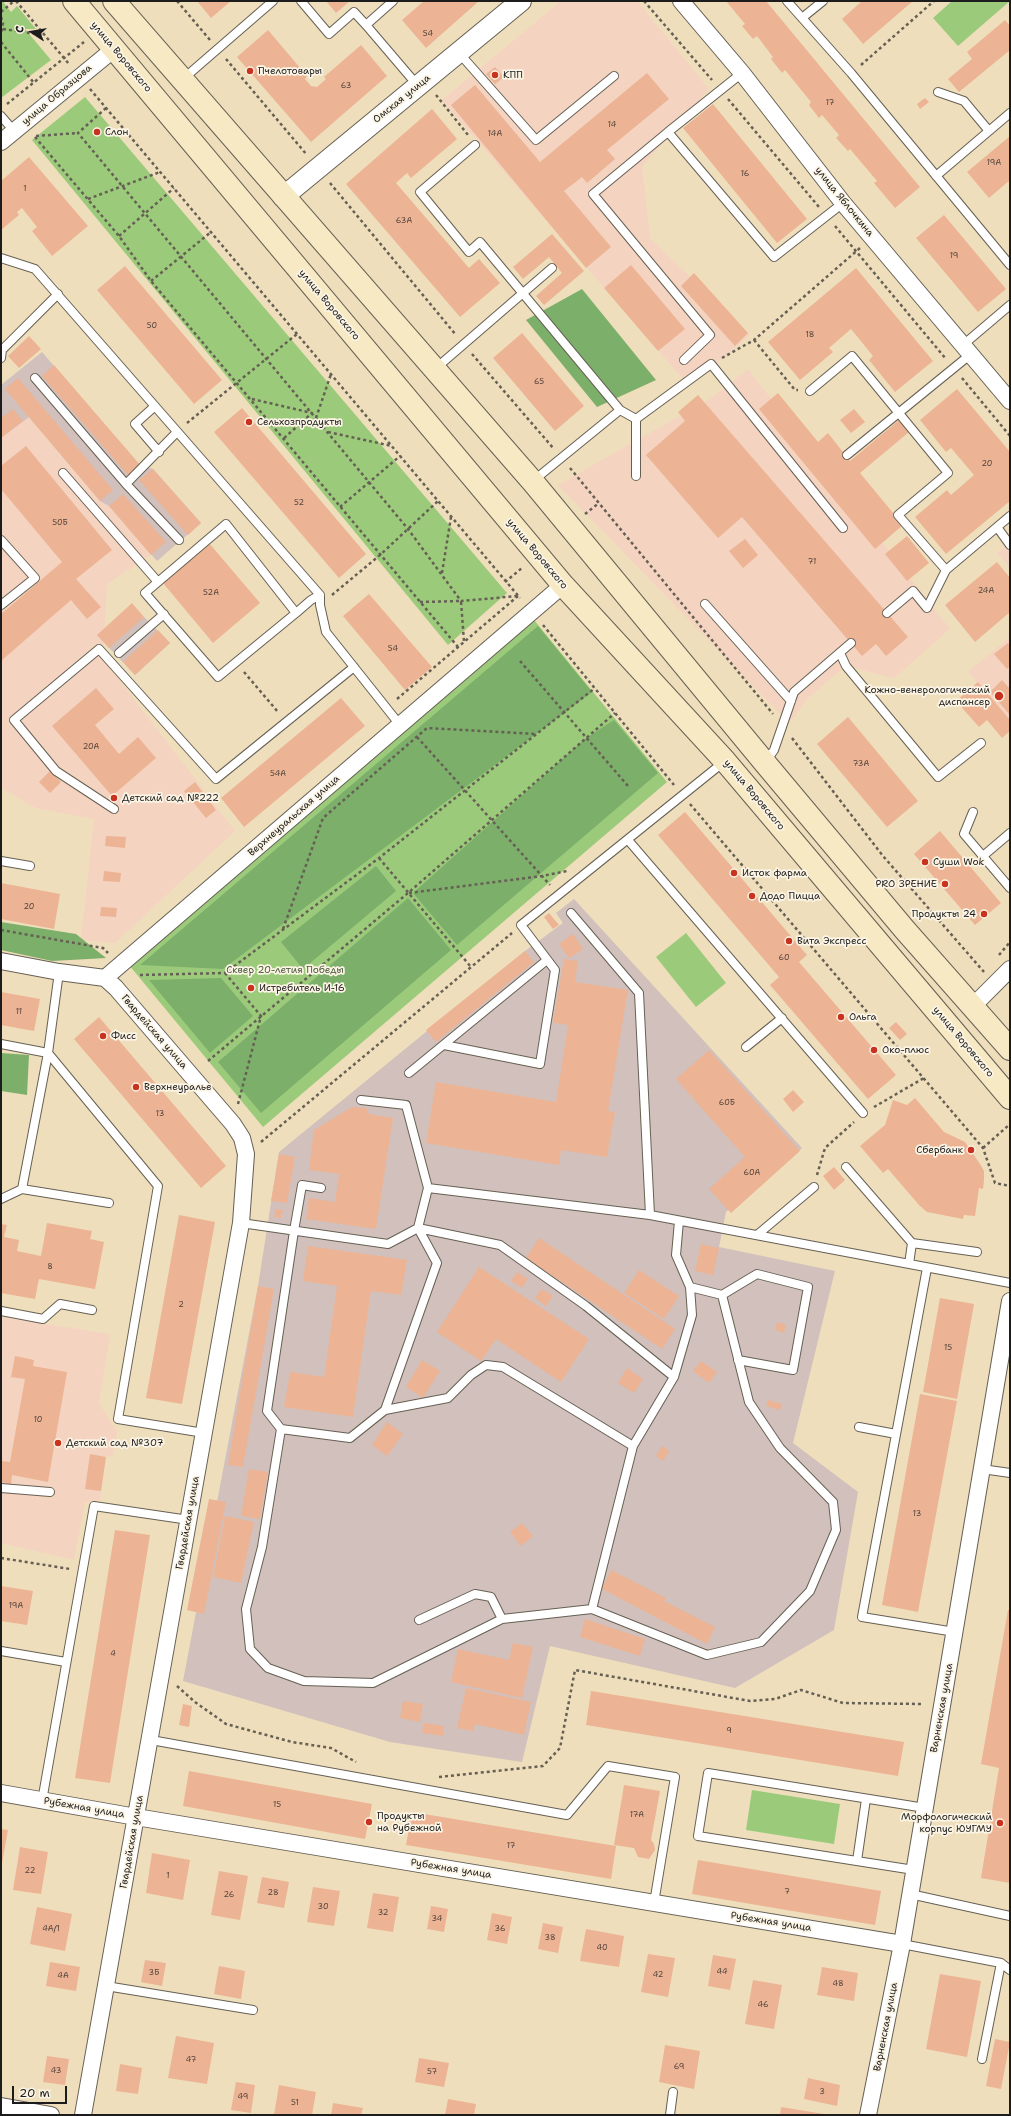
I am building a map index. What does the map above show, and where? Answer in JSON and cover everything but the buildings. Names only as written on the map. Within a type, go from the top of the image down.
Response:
[{"type":"main road","name":"улица Воровского","points":[[74,1],[563,585],[725,761],[1010,1098]]},
{"type":"main road","points":[[114,1],[283,197],[533,482],[764,763],[972,1007],[1010,1049]]},
{"type":"main road","points":[[114,49],[138,29]]},
{"type":"street","name":"Омская улица","points":[[283,197],[521,1]]},
{"type":"street","name":"улица Яблочкина","points":[[681,1],[742,73],[843,203],[1010,401]]},
{"type":"street","name":"улица Образцова","points":[[1,142],[114,49]]},
{"type":"street","name":"Верхнеуральская улица","points":[[105,978],[563,585]]},
{"type":"street","points":[[1,961],[59,972],[105,978]]},
{"type":"street","points":[[972,1007],[1010,969]]},
{"type":"street","name":"Гвардейская улица","points":[[83,2115],[151,1740],[241,1223],[246,1154],[242,1138],[232,1124],[114,985],[105,978]]},
{"type":"street","name":"Варненская улица","points":[[868,2115],[902,1944],[1010,1300]]},
{"type":"street","name":"Рубежная улица","points":[[1,1793],[136,1817],[902,1944]]},
{"type":"street","points":[[1,2106],[51,2115]]},
{"type":"lane","points":[[182,81],[273,1]]},
{"type":"lane","points":[[301,1],[329,34],[354,12],[418,86]]},
{"type":"lane","points":[[366,25],[393,1]]},
{"type":"lane","points":[[788,1],[851,73],[1010,265]]},
{"type":"lane","points":[[802,18],[823,1]]},
{"type":"lane","points":[[459,52],[536,140],[614,76]]},
{"type":"lane","points":[[684,360],[710,335],[593,194],[742,73]]},
{"type":"lane","points":[[938,92],[964,101],[989,131]]},
{"type":"lane","points":[[936,176],[1010,113]]},
{"type":"lane","points":[[1,116],[14,131]]},
{"type":"lane","points":[[668,132],[774,257],[843,203]]},
{"type":"lane","points":[[475,145],[420,192],[469,252],[480,242],[620,410],[636,419]]},
{"type":"lane","points":[[1,258],[34,269],[58,294],[176,432],[320,595],[320,605],[326,632],[400,724]]},
{"type":"lane","points":[[435,370],[552,268]]},
{"type":"lane","points":[[1,358],[2,350],[58,294]]},
{"type":"lane","points":[[847,455],[899,414],[967,350],[1010,305]]},
{"type":"lane","points":[[810,391],[852,356],[948,473],[898,515],[946,570]]},
{"type":"lane","points":[[636,419],[711,364],[843,528]]},
{"type":"lane","points":[[35,378],[126,484],[179,540]]},
{"type":"lane","points":[[155,406],[134,424],[159,452]]},
{"type":"lane","points":[[533,482],[561,457],[620,410]]},
{"type":"lane","points":[[636,419],[636,476]]},
{"type":"lane","points":[[126,484],[159,452],[176,432]]},
{"type":"lane","points":[[63,473],[158,582]]},
{"type":"lane","points":[[887,613],[913,591],[927,608],[946,570],[1010,516]]},
{"type":"lane","points":[[296,613],[226,524],[145,593],[218,677],[296,613],[311,600],[320,595]]},
{"type":"lane","points":[[997,527],[1010,545]]},
{"type":"lane","points":[[1,540],[35,578],[1,606]]},
{"type":"lane","points":[[705,604],[791,701]]},
{"type":"lane","points":[[119,653],[164,614]]},
{"type":"lane","points":[[764,763],[774,750],[794,692],[851,643]]},
{"type":"lane","points":[[114,809],[56,771],[14,720],[99,649],[216,779],[354,667]]},
{"type":"lane","points":[[840,653],[846,666],[938,776],[981,743]]},
{"type":"lane","points":[[444,1045],[540,1064],[555,970],[521,925],[725,761]]},
{"type":"lane","points":[[973,812],[964,834],[1010,888]]},
{"type":"lane","points":[[983,856],[1010,833]]},
{"type":"lane","points":[[628,840],[863,1113]]},
{"type":"lane","points":[[1,861],[30,866]]},
{"type":"lane","points":[[570,913],[639,993],[650,1215]]},
{"type":"lane","points":[[409,1072],[547,960]]},
{"type":"lane","points":[[22,1189],[48,1052],[59,972]]},
{"type":"lane","points":[[746,1047],[782,1018]]},
{"type":"lane","points":[[1,1044],[48,1052],[158,1186],[118,1419],[204,1433]]},
{"type":"lane","points":[[362,1100],[406,1105],[428,1188],[418,1228],[437,1263],[385,1410]]},
{"type":"lane","points":[[846,1167],[912,1243],[976,1252]]},
{"type":"lane","points":[[321,1188],[302,1185],[294,1231],[267,1411],[281,1428],[350,1438],[385,1410],[448,1398],[471,1375],[486,1365],[503,1367],[632,1446]]},
{"type":"lane","points":[[757,1235],[814,1187]]},
{"type":"lane","points":[[428,1188],[650,1215],[1010,1283]]},
{"type":"lane","points":[[1,1199],[22,1189],[109,1203]]},
{"type":"lane","points":[[592,1609],[632,1446],[674,1377],[692,1315],[690,1287],[676,1255],[679,1221]]},
{"type":"lane","points":[[241,1223],[388,1244],[418,1228],[500,1245],[586,1306],[674,1377]]},
{"type":"lane","points":[[908,1264],[912,1243]]},
{"type":"lane","points":[[927,1268],[862,1617],[955,1632]]},
{"type":"lane","points":[[690,1287],[722,1295],[757,1274],[808,1287],[793,1370],[738,1360]]},
{"type":"lane","points":[[281,1428],[262,1548],[246,1609],[250,1649],[268,1668],[304,1681],[373,1683],[502,1619],[592,1609],[707,1655],[761,1642],[810,1591],[836,1530],[833,1502],[780,1448],[749,1402],[722,1295]]},
{"type":"lane","points":[[1,1311],[43,1319],[60,1304],[92,1310]]},
{"type":"lane","points":[[859,1427],[896,1434]]},
{"type":"lane","points":[[982,1469],[1010,1473]]},
{"type":"lane","points":[[1,1488],[50,1492]]},
{"type":"lane","points":[[42,1801],[94,1506],[189,1520]]},
{"type":"lane","points":[[419,1620],[475,1594],[491,1597],[502,1619]]},
{"type":"lane","points":[[1,1651],[66,1662]]},
{"type":"lane","points":[[151,1740],[567,1815],[608,1766],[675,1777],[654,1903]]},
{"type":"lane","points":[[914,1870],[698,1836],[708,1773],[925,1808]]},
{"type":"lane","points":[[857,1861],[866,1799]]},
{"type":"lane","points":[[910,1894],[1010,1916]]},
{"type":"lane","points":[[902,1944],[1001,1963],[1010,1970]]},
{"type":"lane","points":[[982,2059],[1001,1963]]},
{"type":"lane","points":[[106,1986],[253,2010]]},
{"type":"lane","points":[[670,2115],[673,2092]]},
{"type":"path","points":[[1,12],[15,1],[74,70]]},
{"type":"path","points":[[176,1],[318,168],[464,345],[561,457],[783,726],[883,856],[994,984]]},
{"type":"path","points":[[851,73],[934,1]]},
{"type":"path","points":[[1,17],[3,29],[1,34]]},
{"type":"path","points":[[3,29],[45,35]]},
{"type":"path","points":[[1,42],[34,83]]},
{"type":"path","points":[[1,109],[65,59]]},
{"type":"path","points":[[94,94],[532,612],[683,796],[983,1148],[995,1183],[1010,1186]]},
{"type":"path","points":[[442,102],[475,145]]},
{"type":"path","points":[[106,108],[78,133],[34,136],[119,236],[151,281],[458,647]]},
{"type":"path","points":[[78,133],[267,358],[408,529],[442,573],[462,601],[464,643]]},
{"type":"path","points":[[88,199],[160,172]]},
{"type":"path","points":[[119,236],[174,188]]},
{"type":"path","points":[[151,281],[211,232]]},
{"type":"path","points":[[711,364],[754,340],[873,238]]},
{"type":"path","points":[[176,432],[297,334]]},
{"type":"path","points":[[754,340],[795,390],[810,391]]},
{"type":"path","points":[[316,418],[331,374]]},
{"type":"path","points":[[251,399],[312,413]]},
{"type":"path","points":[[284,439],[312,413]]},
{"type":"path","points":[[327,432],[392,446]]},
{"type":"path","points":[[340,507],[400,456]]},
{"type":"path","points":[[320,605],[380,555],[438,501]]},
{"type":"path","points":[[442,573],[451,517]]},
{"type":"path","points":[[420,602],[462,601],[518,596]]},
{"type":"path","points":[[387,708],[518,596]]},
{"type":"path","points":[[520,661],[628,786]]},
{"type":"path","points":[[236,662],[286,722]]},
{"type":"path","points":[[140,975],[224,974],[379,858],[595,688]]},
{"type":"path","points":[[208,1061],[408,893],[615,713]]},
{"type":"path","points":[[283,930],[323,818],[427,728],[536,734]]},
{"type":"path","points":[[417,737],[559,895]]},
{"type":"path","points":[[379,858],[471,967]]},
{"type":"path","points":[[408,893],[542,876],[598,863]]},
{"type":"path","points":[[246,1154],[521,925]]},
{"type":"path","points":[[224,974],[261,1016]]},
{"type":"path","points":[[237,1108],[261,1016]]},
{"type":"path","points":[[983,1148],[1010,1124]]},
{"type":"path","points":[[257,1136],[261,1142]]},
{"type":"path","points":[[1,1558],[83,1572]]},
{"type":"path","points":[[434,1778],[543,1766],[560,1748],[575,1670],[750,1702],[775,1699],[801,1690],[843,1703],[923,1704]]},
{"type":"path","points":[[176,1685],[195,1702],[226,1724],[292,1742],[331,1748],[359,1764]]},
{"type":"shaded area","points":[[561,1],[637,1],[709,89],[642,167],[650,238],[750,335],[689,386],[442,100]]},
{"type":"shaded area","points":[[42,352],[140,465],[153,469],[201,523],[157,561],[109,506],[100,501],[29,417],[1,438],[1,385]]},
{"type":"shaded area","points":[[748,369],[950,629],[894,678],[846,666],[807,699],[789,723],[558,485],[710,399]]},
{"type":"shaded area","points":[[28,417],[100,501],[109,506],[151,555],[107,584],[103,659],[235,831],[115,943],[81,940],[94,819],[36,808],[1,788],[1,438]]},
{"type":"shaded area","points":[[1010,543],[1010,568],[997,553]]},
{"type":"shaded area","points":[[144,617],[170,643],[135,675],[97,635]]},
{"type":"shaded area","name":"Кожно-венерологический диспансер","points":[[1010,637],[1010,721],[968,672]]},
{"type":"shaded area","points":[[574,899],[802,1148],[726,1212],[719,1247],[835,1271],[793,1443],[858,1492],[834,1630],[735,1688],[550,1646],[522,1762],[390,1742],[183,1681],[258,1286],[279,1152],[525,951],[563,923],[556,913]]},
{"type":"shaded area","name":"Детский сад №307","points":[[1,1317],[110,1334],[99,1403],[117,1432],[113,1455],[106,1457],[100,1500],[85,1503],[74,1560],[1,1543]]},
{"type":"green space","points":[[1,1],[6,1],[4,3],[11,12],[17,6],[36,29],[25,29],[51,60],[1,98]]},
{"type":"green space","points":[[952,1],[1010,1],[958,46],[933,18]]},
{"type":"green space","points":[[85,97],[507,593],[448,645],[32,140]]},
{"type":"green space","points":[[582,289],[656,380],[597,407],[526,320]]},
{"type":"green space","name":"Сквер 20-летия Победы","points":[[534,620],[667,782],[263,1127],[129,965]]},
{"type":"green space","points":[[538,626],[592,692],[223,969],[140,965]]},
{"type":"green space","points":[[614,720],[658,773],[457,945],[413,893],[586,738]]},
{"type":"green space","points":[[376,866],[396,891],[303,969],[281,942]]},
{"type":"green space","points":[[408,898],[451,950],[261,1113],[218,1062]]},
{"type":"green space","points":[[1,922],[76,934],[106,958],[52,961],[1,950]]},
{"type":"green space","points":[[686,933],[726,983],[696,1007],[656,957]]},
{"type":"green space","points":[[221,978],[253,1016],[210,1053],[149,980]]},
{"type":"green space","points":[[1,1053],[29,1055],[27,1095],[1,1091]]},
{"type":"green space","points":[[752,1790],[840,1804],[834,1844],[746,1830]]},
{"type":"place","name":"Пчелотовары","points":[[250,71]]},
{"type":"place","name":"КПП","points":[[495,75]]},
{"type":"place","name":"Слон","points":[[97,132]]},
{"type":"place","name":"Сельхозпродукты","points":[[249,422]]},
{"type":"place","name":"Кожно-венерологический диспансер","points":[[999,696]]},
{"type":"place","name":"Детский сад №222","points":[[114,798]]},
{"type":"place","name":"Суши Wok","points":[[925,862]]},
{"type":"place","name":"Исток фарма","points":[[734,873]]},
{"type":"place","name":"PRO ЗРЕНИЕ","points":[[945,884]]},
{"type":"place","name":"Додо Пицца","points":[[752,896]]},
{"type":"place","name":"Продукты 24","points":[[984,914]]},
{"type":"place","name":"Вита Экспресс","points":[[789,941]]},
{"type":"place","name":"Истребитель И-16","points":[[251,988]]},
{"type":"place","name":"Ольга","points":[[841,1017]]},
{"type":"place","name":"Фисс","points":[[103,1036]]},
{"type":"place","name":"Око-плюс","points":[[874,1050]]},
{"type":"place","name":"Верхнеуралье","points":[[136,1087]]},
{"type":"place","name":"Сбербанк","points":[[971,1150]]},
{"type":"place","name":"Детский сад №307","points":[[58,1443]]},
{"type":"place","name":"Продукты на Рубежной","points":[[369,1822]]},
{"type":"place","name":"Морфологический корпус ЮУГМУ","points":[[1000,1823]]}]
